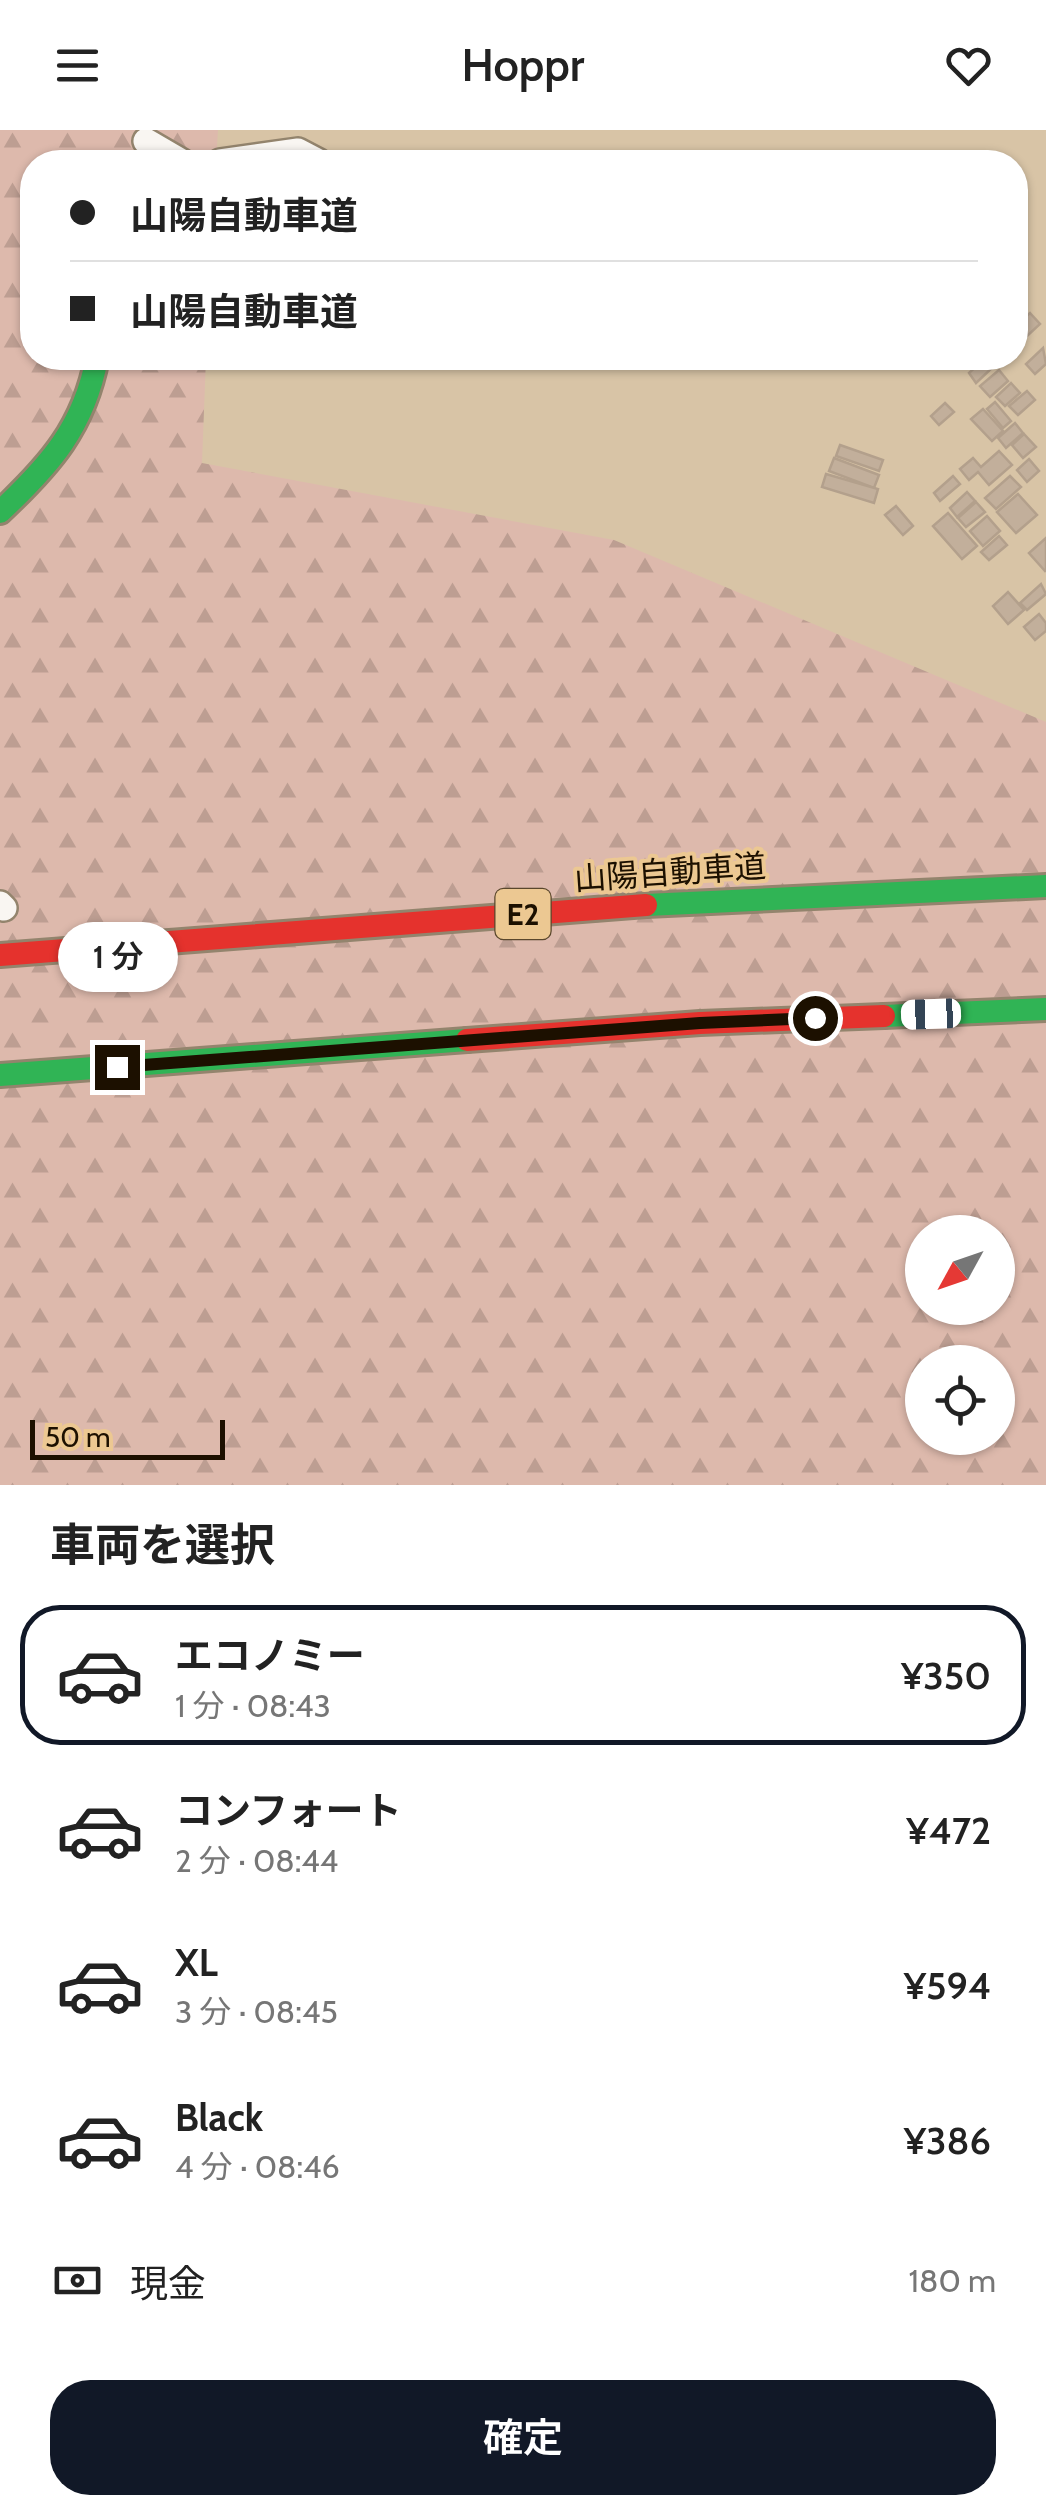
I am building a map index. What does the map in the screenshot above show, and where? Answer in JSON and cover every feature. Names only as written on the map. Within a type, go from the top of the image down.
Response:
[{"type":"main road","points":[[0,512],[45,470],[76,427],[94,387],[96,370]]},
{"type":"main road","name":"山陽自動車道","points":[[0,955],[686,902],[1046,886]]},
{"type":"main road","points":[[0,1076],[700,1023],[1046,1009]]},
{"type":"green space","points":[[0,130],[218,130],[217,150],[20,150],[20,370],[206,370],[202,463],[614,540],[1046,722],[1046,1485],[0,1485]]},
{"type":"building","points":[[1028,315],[1040,324],[1028,335]]},
{"type":"building","points":[[1043,348],[1046,364],[1035,374],[1028,362]]},
{"type":"building","points":[[972,370],[990,370],[976,383],[969,373]]},
{"type":"building","points":[[999,370],[1008,381],[990,397],[980,386]]},
{"type":"building","points":[[1011,383],[1020,393],[1005,406],[996,397]]},
{"type":"building","points":[[1027,391],[1035,400],[1018,415],[1009,406]]},
{"type":"building","points":[[995,402],[1011,421],[1003,428],[987,409]]},
{"type":"building","points":[[945,403],[954,412],[939,425],[931,416]]},
{"type":"building","points":[[983,409],[1003,431],[992,441],[971,419]]},
{"type":"building","points":[[1015,423],[1023,433],[1006,448],[998,438]]},
{"type":"building","points":[[1024,434],[1036,447],[1023,458],[1012,445]]},
{"type":"building","points":[[840,445],[883,460],[879,471],[836,456]]},
{"type":"building","points":[[999,451],[1012,465],[989,485],[978,472],[969,480],[960,469],[973,458],[981,467]]},
{"type":"building","points":[[834,458],[879,475],[874,488],[829,471]]},
{"type":"building","points":[[1029,459],[1039,471],[1027,482],[1017,470]]},
{"type":"building","points":[[826,474],[878,489],[874,503],[822,487]]},
{"type":"building","points":[[953,476],[960,484],[940,501],[934,493]]},
{"type":"building","points":[[1010,476],[1021,487],[996,509],[985,498]]},
{"type":"building","points":[[967,492],[975,501],[957,517],[950,508]]},
{"type":"building","points":[[1018,494],[1037,515],[1016,533],[997,512]]},
{"type":"building","points":[[976,502],[985,512],[966,527],[958,518]]},
{"type":"building","points":[[896,506],[913,526],[903,535],[885,515]]},
{"type":"building","points":[[948,513],[977,546],[962,559],[933,526]]},
{"type":"building","points":[[987,516],[1000,531],[983,546],[970,531]]},
{"type":"building","points":[[999,536],[1007,545],[989,560],[981,552]]},
{"type":"building","points":[[1046,538],[1046,570],[1045,571],[1029,553]]},
{"type":"building","points":[[1041,584],[1046,594],[1027,610],[1020,603]]},
{"type":"building","points":[[1008,592],[1024,610],[1008,624],[993,606]]},
{"type":"building","points":[[1039,614],[1046,623],[1046,631],[1035,640],[1024,627]]},
{"type":"traffic: fast","points":[[0,512],[49,461],[74,425],[94,370]]},
{"type":"traffic: fast","points":[[646,905],[1046,886]]},
{"type":"traffic: fast","points":[[884,1016],[1046,1009]]},
{"type":"traffic: fast","points":[[0,1075],[467,1040]]},
{"type":"traffic: jam","points":[[0,955],[646,905]]},
{"type":"traffic: jam","points":[[467,1040],[700,1023],[884,1016]]},
{"type":"route","points":[[117,1067],[700,1023],[815,1018]]}]
